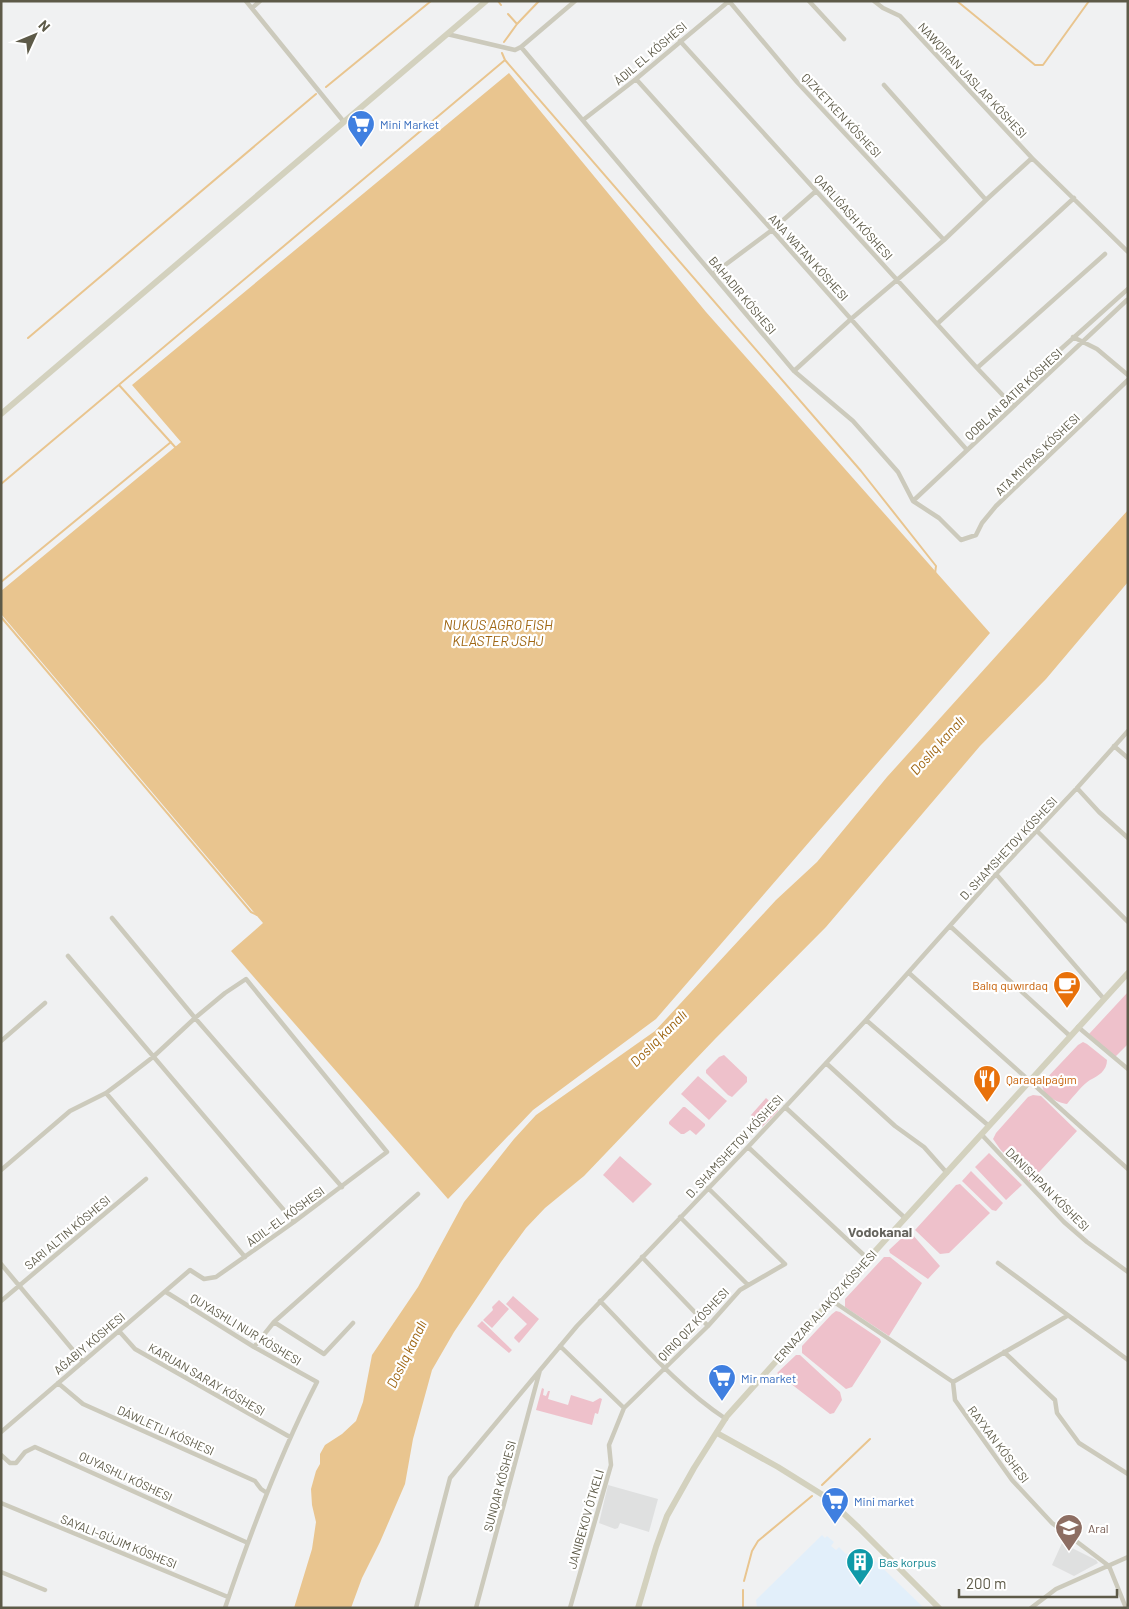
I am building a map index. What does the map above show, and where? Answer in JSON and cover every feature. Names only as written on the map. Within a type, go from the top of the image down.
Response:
[{"type":"main road","points":[[1,414],[486,1]]},
{"type":"main road","name":"ERNAZAR ALAKÓZ KÓSHESI","points":[[638,1608],[667,1516],[690,1475],[726,1419],[831,1300],[1127,974]]},
{"type":"main road","points":[[717,1433],[778,1467],[826,1498],[859,1528],[939,1608]]},
{"type":"street","points":[[246,1],[344,122]]},
{"type":"street","points":[[252,8],[260,1]]},
{"type":"street","points":[[447,34],[515,50],[522,47],[575,1]]},
{"type":"street","points":[[729,1],[798,82],[944,240]]},
{"type":"street","name":"ÁDIL EL KÓSHESI","points":[[583,120],[636,79],[680,40],[729,1]]},
{"type":"street","points":[[810,1],[844,39]]},
{"type":"street","points":[[874,1],[883,8],[900,16],[1032,158],[1128,252]]},
{"type":"street","points":[[680,40],[1013,406]]},
{"type":"street","points":[[522,47],[794,371],[853,421],[872,441],[898,472],[913,501],[1127,300]]},
{"type":"street","name":"ANA WATAN KÓSHESI","points":[[636,79],[967,450]]},
{"type":"street","points":[[884,85],[986,200]]},
{"type":"street","points":[[794,371],[850,319],[944,240],[1032,158]]},
{"type":"street","points":[[713,274],[772,230],[816,191]]},
{"type":"street","points":[[937,324],[1074,198]]},
{"type":"street","points":[[977,368],[1105,254]]},
{"type":"street","points":[[1052,357],[1128,289]]},
{"type":"street","points":[[1073,337],[1097,349],[1128,375]]},
{"type":"street","name":"ATA MIYRAS KÓSHESI","points":[[913,501],[939,518],[962,540],[976,535],[982,523],[996,506],[1128,380]]},
{"type":"street","name":"D. SHAMSHETOV KÓSHESI","points":[[416,1608],[450,1478],[541,1368],[600,1301],[748,1147],[866,1020],[996,874],[1128,731]]},
{"type":"street","points":[[1114,746],[1128,758]]},
{"type":"street","points":[[1077,788],[1099,812],[1128,838]]},
{"type":"street","points":[[1037,831],[1128,922]]},
{"type":"street","points":[[996,874],[1104,999]]},
{"type":"street","points":[[112,918],[195,1018],[342,1187]]},
{"type":"street","points":[[950,926],[1070,1036]]},
{"type":"street","points":[[68,956],[294,1222]]},
{"type":"street","points":[[909,973],[1128,1169]]},
{"type":"street","name":"ÁDIL-EL KÓSHESI","points":[[190,1270],[204,1279],[216,1277],[342,1187],[387,1152],[246,979],[225,993],[195,1018]]},
{"type":"street","points":[[1,1041],[45,1003]]},
{"type":"street","points":[[1,1170],[70,1111],[106,1093],[153,1057],[195,1018]]},
{"type":"street","points":[[866,1020],[989,1126]]},
{"type":"street","points":[[1078,1028],[1128,1069]]},
{"type":"street","points":[[826,1063],[895,1126],[924,1148],[947,1173]]},
{"type":"street","points":[[106,1093],[245,1257]]},
{"type":"street","points":[[785,1107],[905,1218]]},
{"type":"street","points":[[982,1134],[1064,1222],[1087,1242],[1128,1272]]},
{"type":"street","points":[[748,1147],[868,1259]]},
{"type":"street","points":[[1,1301],[146,1179]]},
{"type":"street","points":[[560,1346],[624,1408],[708,1326],[740,1290],[785,1264],[708,1188]]},
{"type":"street","points":[[254,1347],[274,1322],[418,1194]]},
{"type":"street","points":[[680,1217],[748,1285]]},
{"type":"street","points":[[642,1257],[708,1326]]},
{"type":"street","points":[[998,1263],[1128,1360]]},
{"type":"street","points":[[1,1264],[83,1362]]},
{"type":"street","name":"AǴABIY KÓSHESI","points":[[1,1432],[190,1270]]},
{"type":"street","points":[[166,1292],[254,1347],[317,1382],[290,1437],[267,1493],[225,1608]]},
{"type":"street","points":[[831,1300],[953,1382],[1067,1316]]},
{"type":"street","points":[[600,1301],[666,1368],[709,1408],[726,1419]]},
{"type":"street","points":[[274,1322],[324,1354],[353,1323]]},
{"type":"street","name":"KARUAN SARAY KÓSHESI","points":[[119,1331],[136,1349],[290,1437]]},
{"type":"street","points":[[1004,1352],[1055,1400],[1057,1413],[1079,1443],[1128,1474]]},
{"type":"street","name":"SUNQAR KÓSHESI","points":[[476,1608],[541,1368]]},
{"type":"street","name":"RAYXAN KÓSHESI","points":[[953,1382],[954,1400],[1012,1480],[1052,1523],[1109,1566]]},
{"type":"street","name":"DÁWLETLI KÓSHESI","points":[[58,1383],[83,1404],[255,1481],[267,1493]]},
{"type":"street","name":"JANIBEKOV ÓTKELI","points":[[570,1608],[611,1465],[608,1446],[624,1408]]},
{"type":"street","points":[[1,1455],[10,1463],[16,1463],[25,1452],[35,1447],[248,1543]]},
{"type":"street","points":[[1,1504],[228,1598]]},
{"type":"street","points":[[1031,1608],[1056,1589],[1128,1557]]},
{"type":"street","points":[[1109,1566],[1126,1608]]},
{"type":"street","points":[[1,1572],[45,1590]]},
{"type":"shaded area","points":[[1128,992],[1128,1044],[1115,1057],[1089,1034]]},
{"type":"shaded area","points":[[1083,1042],[1107,1060],[1107,1064],[1099,1075],[1084,1084],[1067,1104],[1058,1102],[1046,1094],[1042,1087],[1043,1082]]},
{"type":"shaded area","points":[[724,1055],[747,1077],[747,1082],[732,1097],[706,1073],[706,1070],[719,1057]]},
{"type":"shaded area","points":[[698,1076],[727,1101],[709,1120],[681,1094]]},
{"type":"shaded area","points":[[1033,1095],[1041,1096],[1077,1131],[1030,1182],[993,1139],[996,1133],[1028,1097]]},
{"type":"shaded area","points":[[766,1098],[778,1111],[762,1127],[751,1115]]},
{"type":"shaded area","points":[[683,1107],[705,1124],[696,1135],[690,1130],[681,1134],[669,1124]]},
{"type":"shaded area","points":[[989,1153],[1022,1185],[1006,1200],[975,1167]]},
{"type":"shaded area","points":[[620,1156],[652,1184],[633,1203],[603,1175]]},
{"type":"shaded area","points":[[971,1171],[1003,1203],[996,1211],[992,1210],[962,1181]]},
{"type":"shaded area","points":[[960,1184],[990,1213],[949,1253],[940,1254],[915,1230],[956,1185]]},
{"type":"shaded area","points":[[909,1233],[912,1234],[940,1266],[928,1279],[890,1253],[889,1250]]},
{"type":"shaded area","points":[[884,1257],[890,1257],[922,1283],[889,1336],[845,1307],[845,1299]]},
{"type":"shaded area","points":[[513,1296],[539,1319],[519,1343],[514,1338],[527,1324],[506,1304]]},
{"type":"shaded area","points":[[499,1300],[509,1309],[492,1328],[483,1320],[493,1310],[492,1307]]},
{"type":"shaded area","points":[[836,1311],[880,1339],[881,1342],[852,1387],[846,1389],[802,1353],[802,1346]]},
{"type":"shaded area","points":[[482,1321],[512,1350],[509,1353],[477,1326]]},
{"type":"shaded area","points":[[796,1355],[800,1355],[840,1392],[842,1400],[834,1413],[830,1414],[777,1373]]},
{"type":"shaded area","points":[[542,1388],[544,1389],[543,1395],[546,1396],[548,1391],[550,1391],[548,1399],[568,1405],[571,1395],[593,1402],[600,1398],[602,1399],[598,1414],[595,1413],[592,1425],[536,1410]]},
{"type":"shaded area","points":[[608,1485],[658,1499],[649,1532],[620,1523],[618,1528],[615,1529],[599,1523]]},
{"type":"shaded area","points":[[822,1535],[825,1538],[827,1536],[834,1542],[831,1546],[836,1550],[839,1547],[846,1554],[864,1550],[924,1608],[757,1608],[756,1600]]},
{"type":"shaded area","name":"Aral","points":[[1062,1543],[1096,1560],[1098,1563],[1074,1576],[1052,1565]]},
{"type":"water","name":"NUKUS AGRO FISH KLASTER JSHJ","points":[[509,73],[706,312],[990,633],[656,1019],[533,1110],[448,1199],[231,951],[263,923],[1,614],[1,591],[181,442],[132,385]]},
{"type":"water","name":"Doslıq kanalı","points":[[1128,510],[1128,582],[1046,679],[980,746],[826,927],[715,1039],[584,1176],[545,1208],[526,1228],[501,1262],[454,1332],[432,1370],[413,1439],[405,1484],[362,1578],[351,1608],[294,1608],[312,1549],[316,1522],[311,1489],[320,1464],[320,1454],[325,1445],[342,1434],[356,1421],[363,1402],[372,1355],[418,1287],[464,1202],[514,1139],[536,1115],[655,1031],[776,900],[817,862],[887,777]]},
{"type":"waterway","points":[[326,87],[431,1]]},
{"type":"waterway","points":[[498,1],[501,5]]},
{"type":"waterway","points":[[508,14],[517,24],[539,1]]},
{"type":"waterway","points":[[957,1],[1035,65],[1043,65],[1089,1]]},
{"type":"waterway","points":[[504,42],[517,24]]},
{"type":"waterway","points":[[502,53],[505,60],[861,471],[936,566],[935,574]]},
{"type":"waterway","points":[[1,484],[505,60]]},
{"type":"waterway","points":[[28,338],[316,94]]},
{"type":"waterway","points":[[119,385],[176,448]]},
{"type":"waterway","points":[[1,582],[171,442]]},
{"type":"waterway","points":[[1,617],[251,912],[257,915]]},
{"type":"waterway","points":[[822,1485],[870,1439]]},
{"type":"waterway","points":[[744,1581],[752,1551],[758,1541],[812,1496]]},
{"type":"waterway","points":[[743,1590],[743,1608]]},
{"type":"place","name":"Mini Market","points":[[361,148]]},
{"type":"place","name":"Balıq quwırdaq","points":[[1067,1009]]},
{"type":"place","name":"Qaraqalpaǵım","points":[[987,1103]]},
{"type":"place","name":"Mir market","points":[[722,1402]]},
{"type":"place","name":"Mini market","points":[[835,1525]]},
{"type":"place","name":"Aral","points":[[1069,1552]]},
{"type":"place","name":"Bas korpus","points":[[860,1586]]},
{"type":"district","name":"Vodokanal","points":[[880,1231]]}]
